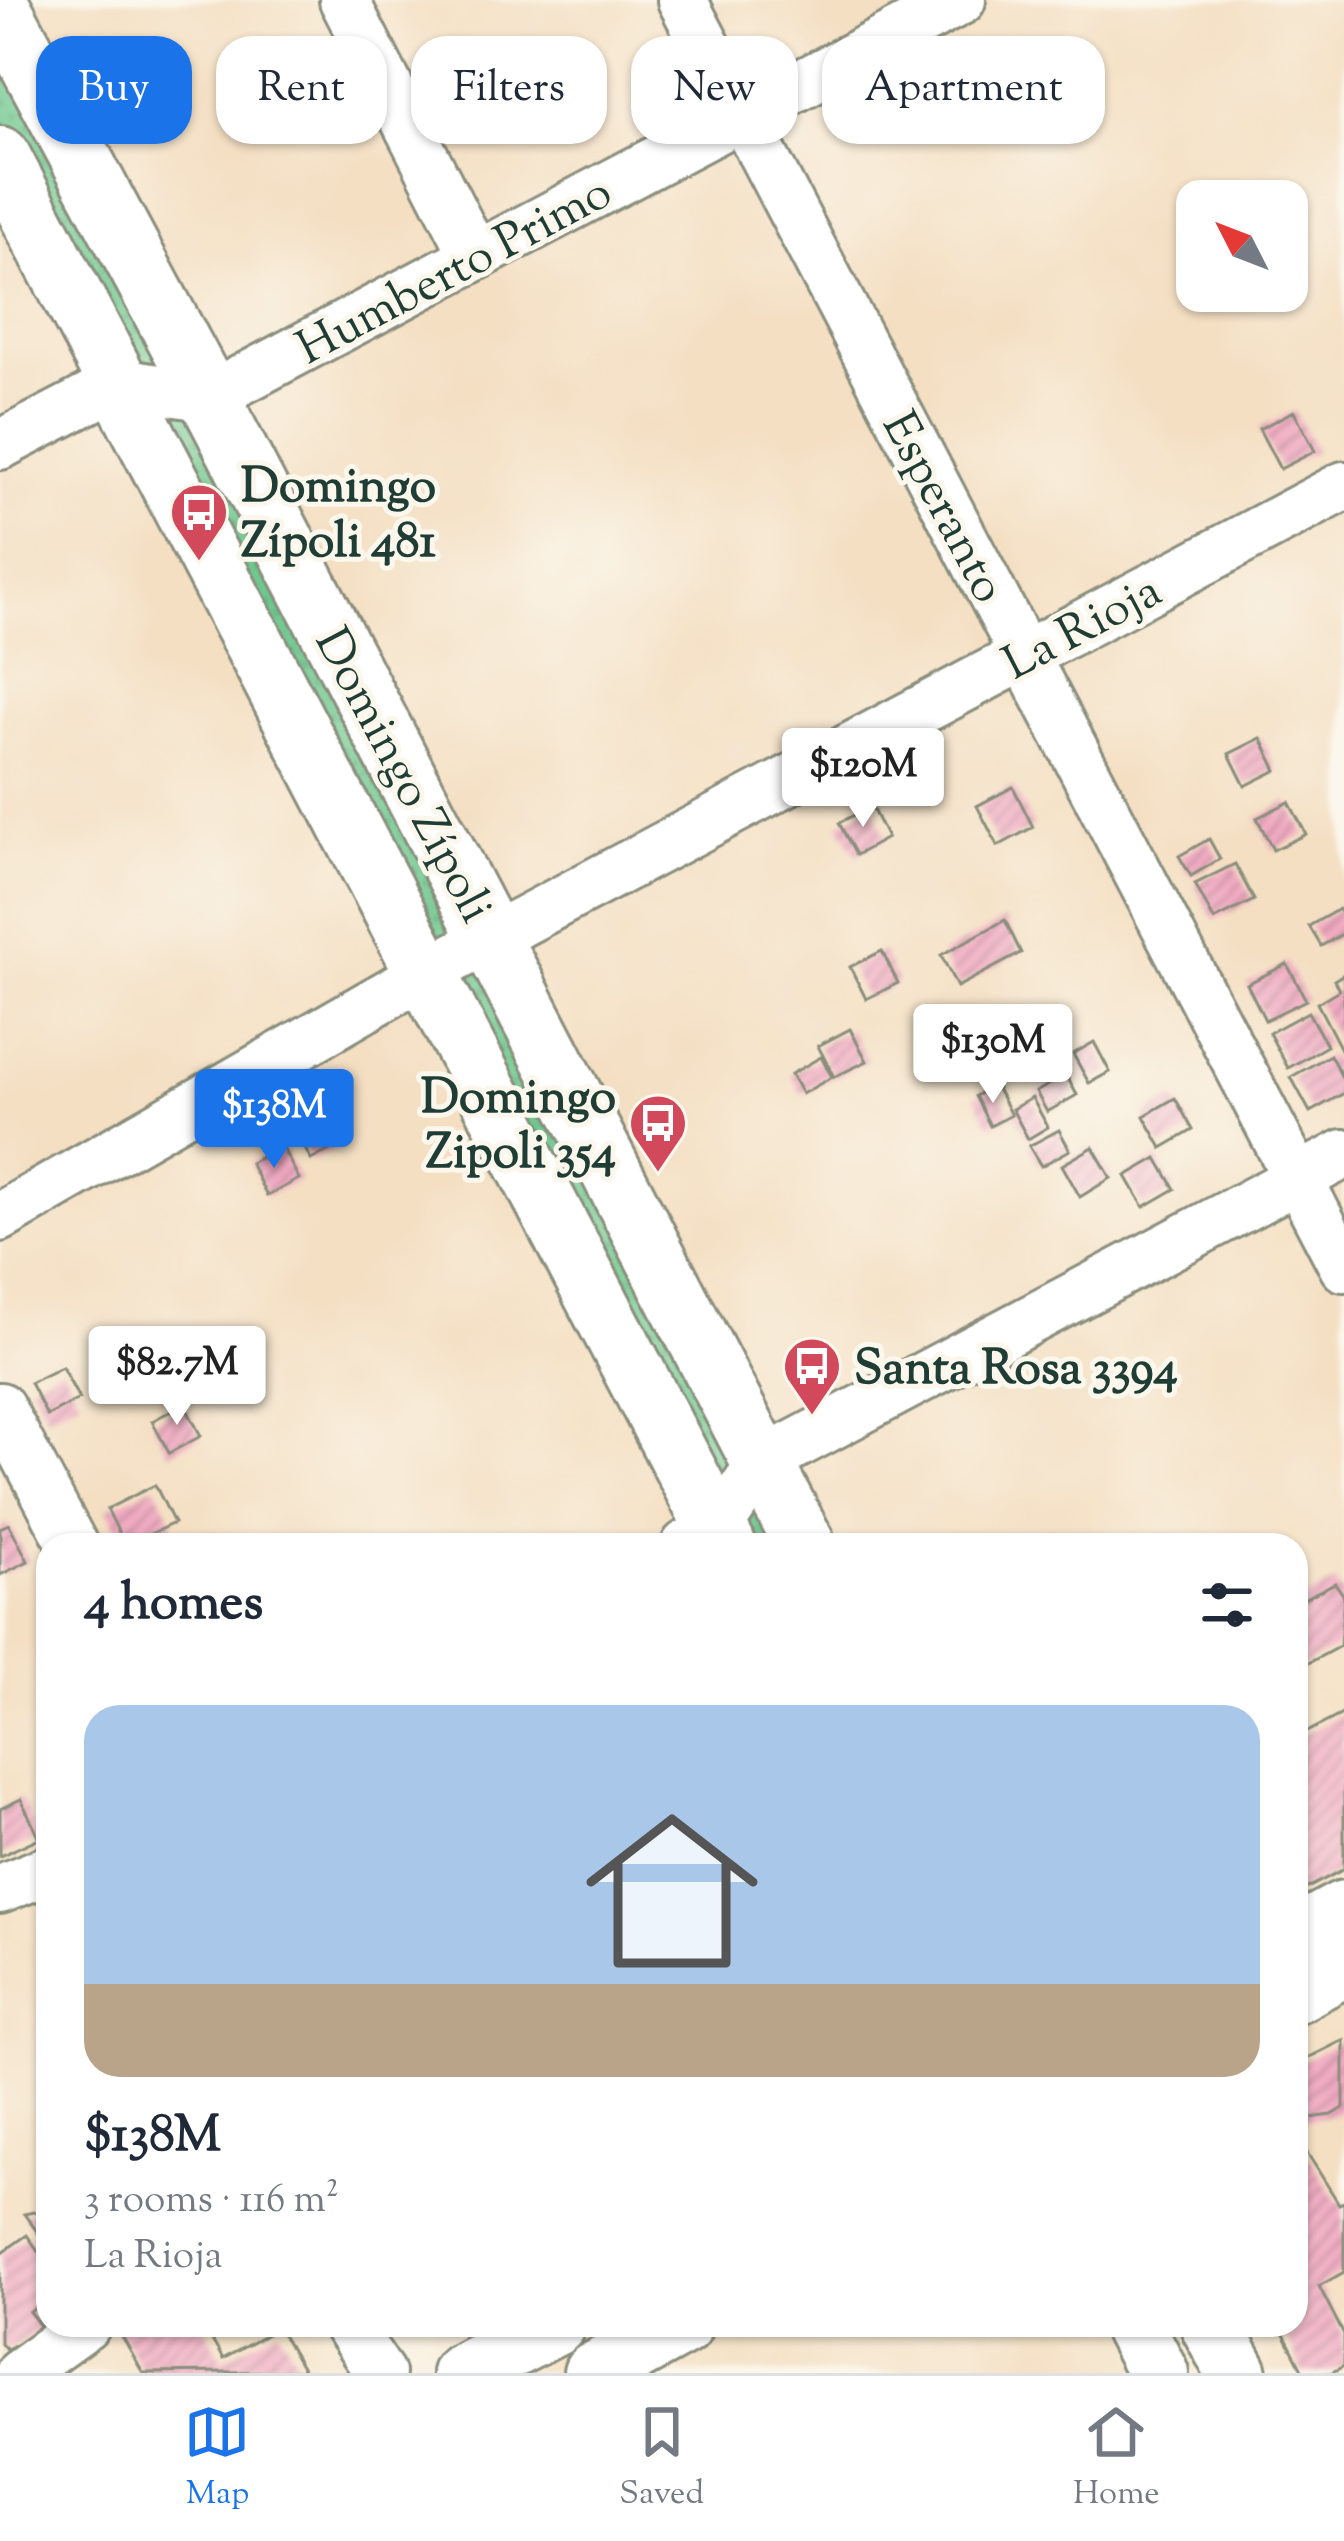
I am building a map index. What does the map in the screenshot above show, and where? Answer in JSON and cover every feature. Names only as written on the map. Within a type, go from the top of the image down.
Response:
[{"type":"main road","name":"Domingo Zípoli","points":[[0,7],[209,397],[799,1533]]},
{"type":"main road","name":"Domingo Zípoli","points":[[0,157],[427,972],[706,1533]]},
{"type":"main road","points":[[1308,1930],[1344,1911]]},
{"type":"main road","points":[[1308,1986],[1344,1966]]},
{"type":"main road","points":[[462,2373],[532,2337]]},
{"type":"main road","points":[[594,2373],[660,2337]]},
{"type":"main road","points":[[1139,2337],[1159,2373]]},
{"type":"main road","points":[[1218,2337],[1237,2373]]},
{"type":"street","points":[[344,0],[475,256]]},
{"type":"street","name":"Esperanto","points":[[682,0],[701,36]]},
{"type":"street","name":"Humberto Primo","points":[[798,86],[961,0]]},
{"type":"street","name":"Humberto Primo","points":[[209,397],[689,144]]},
{"type":"street","name":"Esperanto","points":[[757,144],[1344,1267]]},
{"type":"street","points":[[0,445],[119,383],[209,397]]},
{"type":"street","name":"La Rioja","points":[[0,1217],[427,972],[1344,486]]},
{"type":"street","points":[[714,1533],[762,1462],[1344,1154]]},
{"type":"street","points":[[0,1407],[67,1533]]},
{"type":"street","points":[[0,1889],[36,1875]]},
{"type":"street","points":[[19,2373],[69,2337]]},
{"type":"street","points":[[355,2337],[380,2373]]},
{"type":"green space","points":[[0,7],[36,76],[36,144],[72,144],[799,1533],[719,1533],[0,157]]},
{"type":"building","points":[[1294,411],[1315,451],[1280,469],[1259,429]]},
{"type":"building","points":[[1261,738],[1277,770],[1245,786],[1229,754]]},
{"type":"building","points":[[1013,787],[1033,827],[998,846],[977,806]]},
{"type":"building","points":[[1289,802],[1306,834],[1273,850],[1257,818]]},
{"type":"building","points":[[871,806],[887,838],[856,855],[839,823]]},
{"type":"building","points":[[1209,839],[1220,859],[1191,876],[1179,856]]},
{"type":"building","points":[[1235,864],[1254,900],[1214,920],[1195,884]]},
{"type":"building","points":[[1339,909],[1344,933],[1321,946],[1309,926]]},
{"type":"building","points":[[1005,920],[1021,953],[957,987],[941,955]]},
{"type":"building","points":[[882,951],[898,983],[866,999],[850,967]]},
{"type":"building","points":[[1287,964],[1306,1000],[1265,1020],[1247,984]]},
{"type":"building","points":[[1344,974],[1344,1055],[1317,1003],[1339,990],[1334,980]]},
{"type":"building","points":[[1308,1012],[1327,1046],[1288,1068],[1269,1033]]},
{"type":"building","points":[[850,1029],[867,1061],[834,1077],[818,1046]]},
{"type":"building","points":[[1094,1042],[1110,1072],[1089,1083],[1073,1054]]},
{"type":"building","points":[[1330,1055],[1344,1081],[1344,1093],[1310,1112],[1291,1077]]},
{"type":"building","points":[[821,1057],[832,1077],[802,1094],[791,1074]]},
{"type":"building","points":[[1066,1075],[1077,1095],[1047,1112],[1036,1092]]},
{"type":"building","points":[[995,1085],[1011,1115],[990,1126],[975,1096]]},
{"type":"building","points":[[1032,1098],[1048,1127],[1028,1139],[1012,1109]]},
{"type":"building","points":[[1175,1098],[1193,1130],[1162,1148],[1144,1116]]},
{"type":"building","points":[[326,1111],[343,1143],[311,1160],[294,1127]]},
{"type":"building","points":[[1059,1130],[1070,1150],[1041,1166],[1029,1146]]},
{"type":"building","points":[[282,1147],[299,1179],[267,1196],[250,1163]]},
{"type":"building","points":[[1093,1147],[1111,1178],[1080,1197],[1062,1165]]},
{"type":"building","points":[[1157,1158],[1175,1189],[1144,1207],[1126,1176]]},
{"type":"building","points":[[62,1367],[79,1399],[47,1416],[30,1383]]},
{"type":"building","points":[[184,1404],[201,1436],[169,1453],[152,1421]]},
{"type":"building","points":[[155,1485],[174,1523],[152,1533],[119,1533],[107,1509]]},
{"type":"building","points":[[9,1524],[28,1561],[0,1575],[0,1528]]},
{"type":"building","points":[[1335,1583],[1344,1596],[1340,1646],[1308,1663],[1308,1597]]},
{"type":"building","points":[[1344,1713],[1344,1869],[1308,1888],[1308,1732]]},
{"type":"building","points":[[21,1799],[36,1839],[0,1856],[0,1809]]},
{"type":"building","points":[[1344,2040],[1344,2108],[1332,2115],[1308,2118],[1308,2058]]},
{"type":"building","points":[[1308,2154],[1339,2204],[1344,2202],[1344,2272],[1319,2286],[1344,2335],[1344,2366],[1330,2373],[1304,2373],[1285,2337],[1308,2337]]},
{"type":"building","points":[[36,2212],[36,2230],[24,2214]]},
{"type":"building","points":[[27,2235],[36,2248],[36,2308],[30,2312],[36,2334],[6,2349],[0,2343],[0,2254]]},
{"type":"building","points":[[122,2337],[210,2337],[223,2359],[262,2337],[283,2337],[303,2371],[143,2373]]},
{"type":"place","name":"Domingo Zípoli 481","points":[[199,563]]},
{"type":"place","name":"Domingo Zipoli 354","points":[[658,1174]]},
{"type":"place","name":"Santa Rosa 3394","points":[[812,1417]]}]
